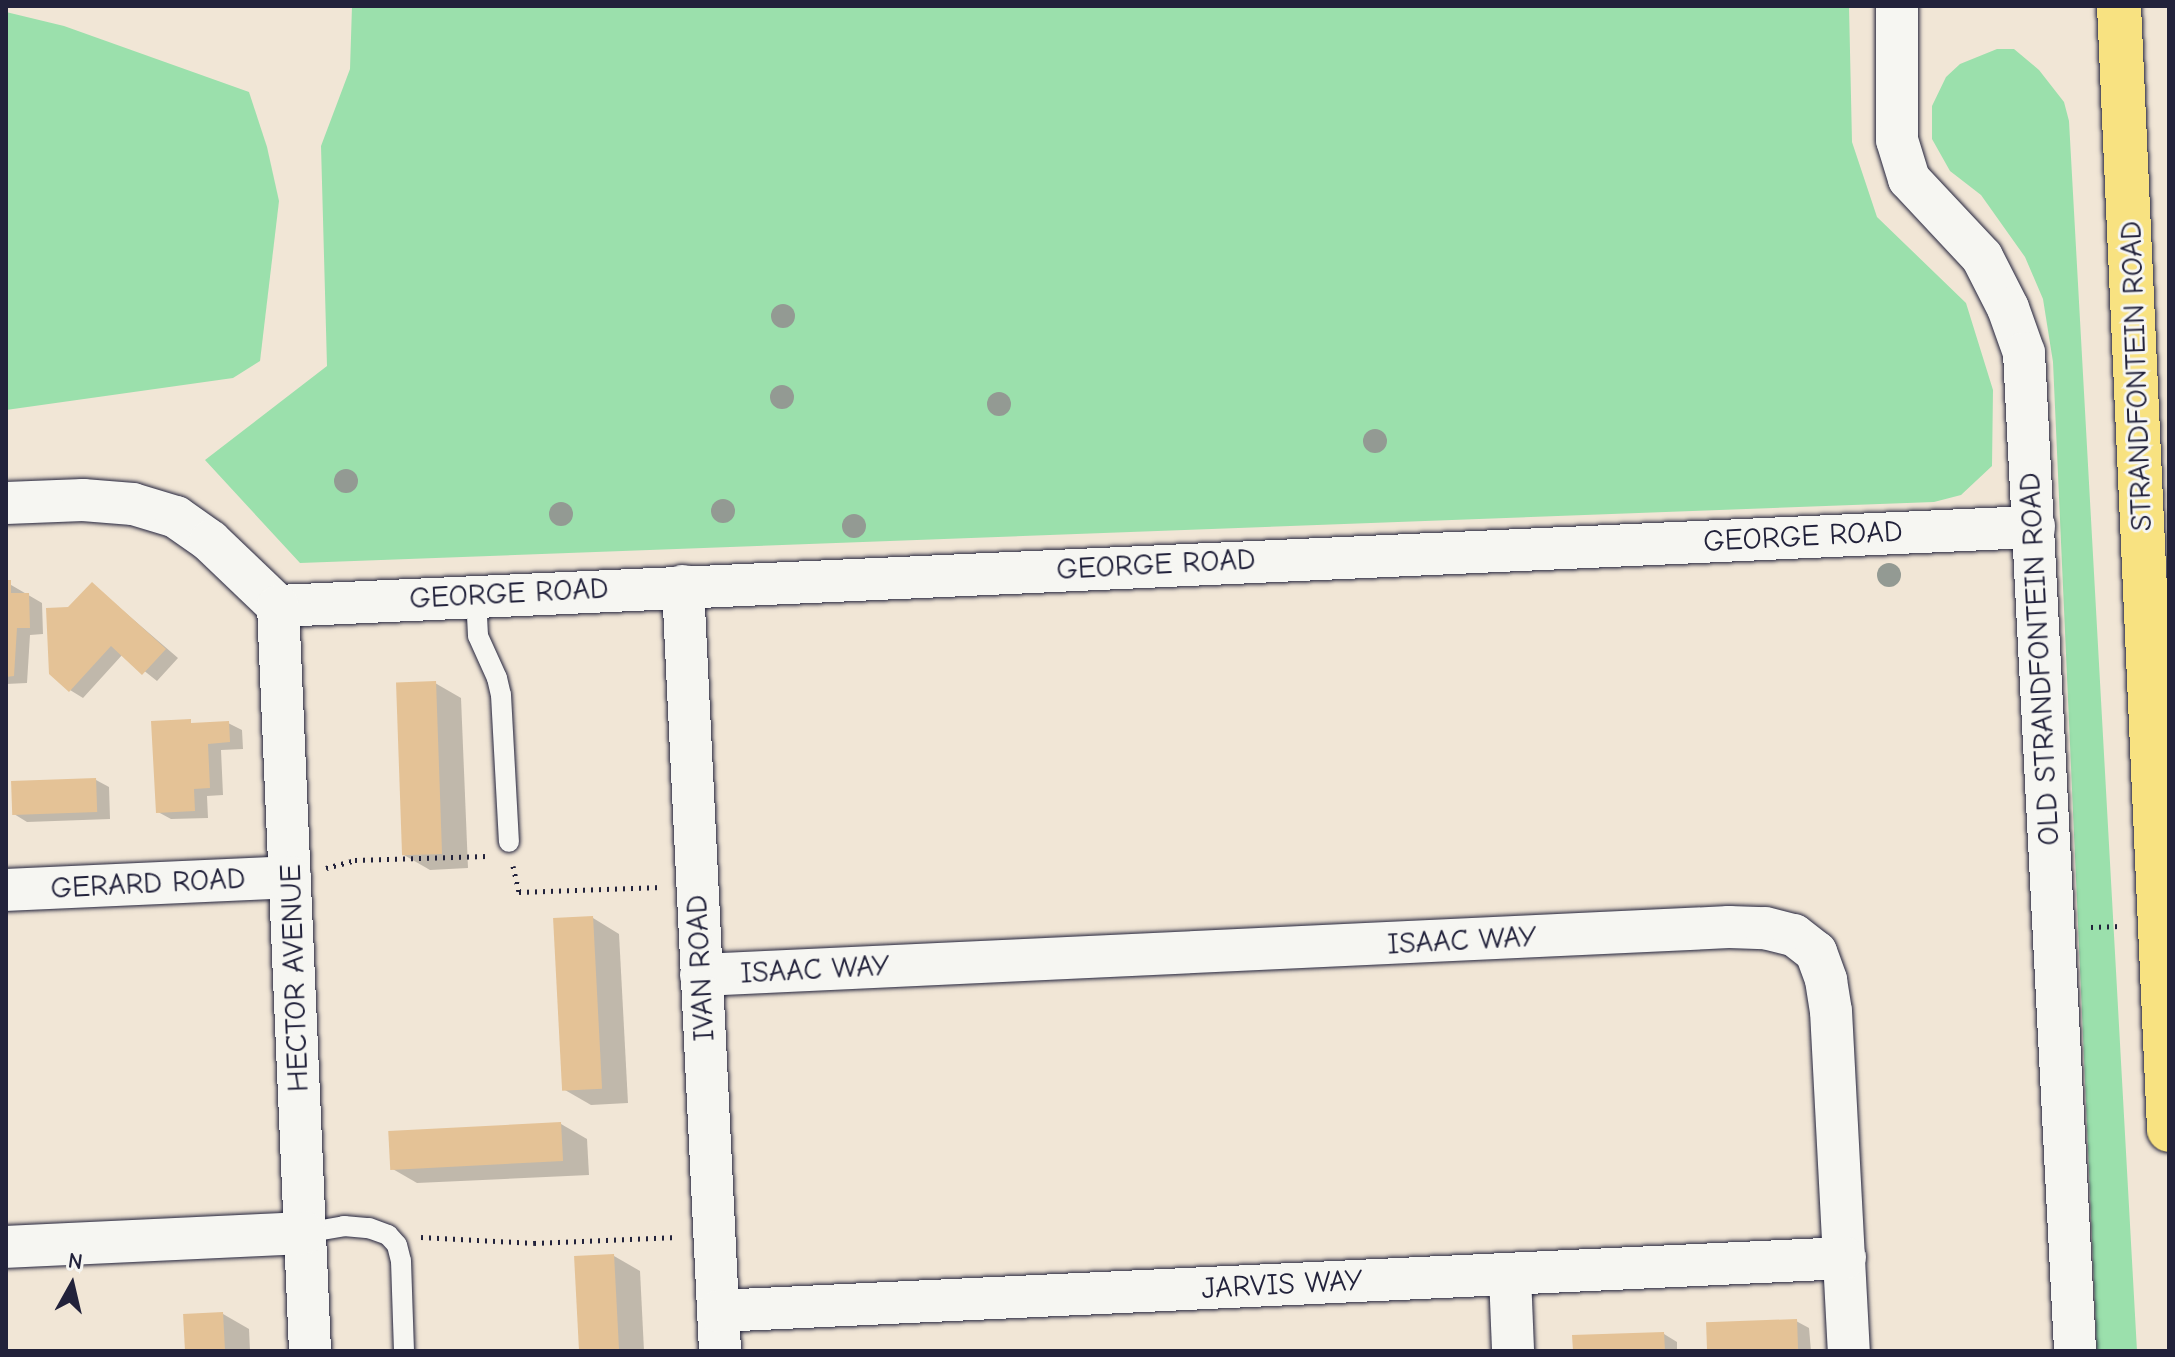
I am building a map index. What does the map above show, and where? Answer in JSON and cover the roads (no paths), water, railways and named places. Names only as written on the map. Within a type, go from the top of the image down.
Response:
[{"type":"main road","name":"STRANDFONTEIN ROAD","points":[[2119,6],[2169,1130]]},
{"type":"street","name":"OLD STRANDFONTEIN ROAD","points":[[1897,6],[1897,140],[1909,179],[1982,257],[2008,308],[2024,353],[2075,1351]]},
{"type":"street","points":[[6,503],[83,500],[133,504],[176,517],[210,541],[278,606]]},
{"type":"street","name":"GEORGE ROAD","points":[[278,606],[2034,527]]},
{"type":"street","name":"IVAN ROAD","points":[[683,586],[719,1331]]},
{"type":"street","name":"HECTOR AVENUE","points":[[278,606],[310,1351]]},
{"type":"street","name":"GERARD ROAD","points":[[6,890],[290,877]]},
{"type":"street","name":"ISAAC WAY","points":[[701,975],[1765,928],[1794,935],[1816,952],[1826,980],[1849,1351]]},
{"type":"street","points":[[6,1247],[305,1233]]},
{"type":"street","name":"JARVIS WAY","points":[[719,1331],[1510,1275],[1845,1258]]},
{"type":"street","points":[[1510,1275],[1513,1351]]},
{"type":"lane","points":[[476,596],[478,636],[497,678],[501,695],[509,842]]},
{"type":"lane","points":[[305,1233],[344,1226],[369,1228],[388,1235],[397,1245],[401,1261],[404,1351]]}]
